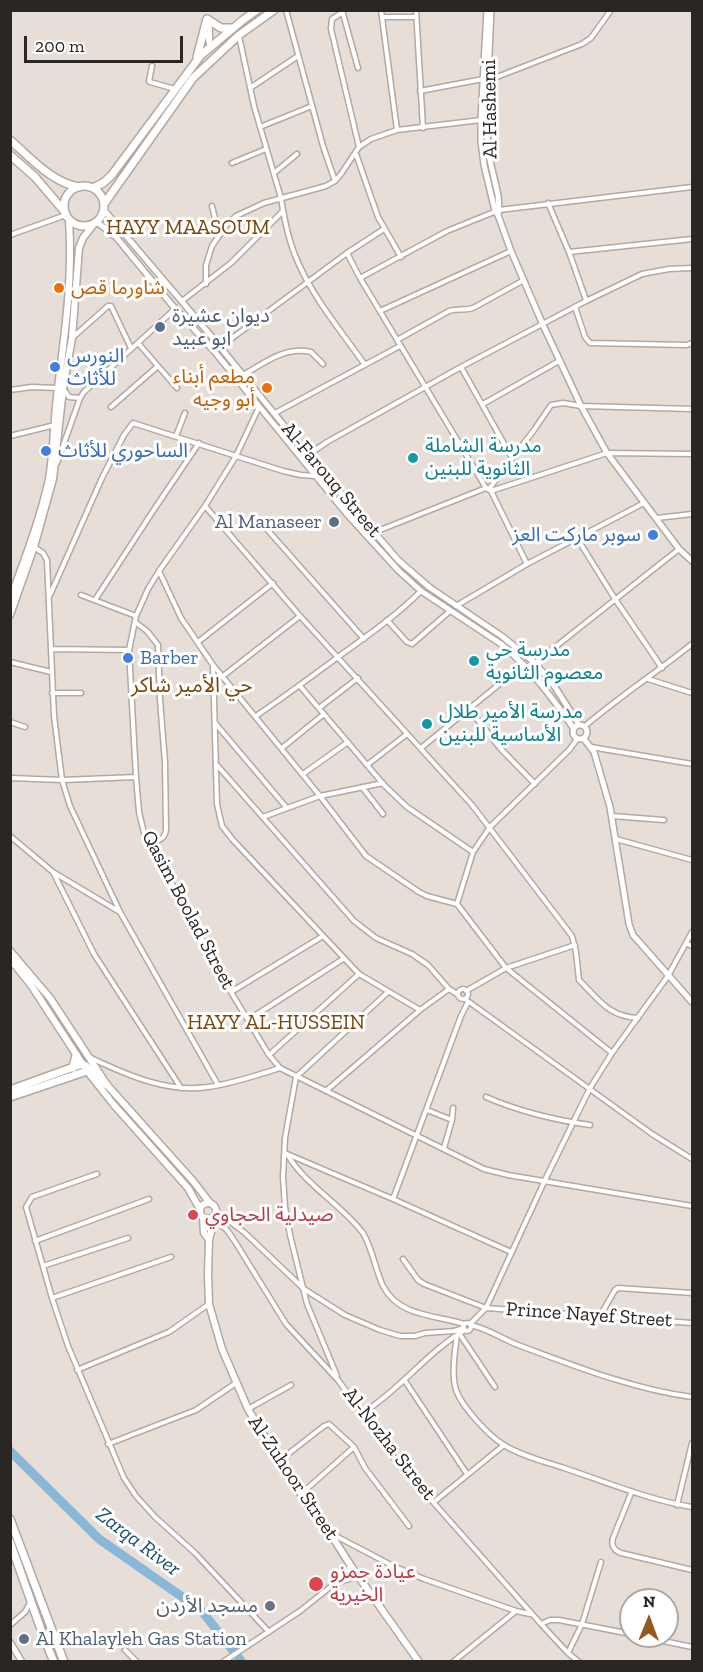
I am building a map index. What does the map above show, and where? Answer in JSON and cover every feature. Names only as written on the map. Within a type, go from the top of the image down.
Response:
[{"type":"main road","points":[[93,188],[111,176],[195,63],[210,47],[257,10]]},
{"type":"main road","points":[[10,600],[40,513],[47,484],[61,388],[72,338],[79,248],[83,238],[193,78],[239,35],[274,10]]},
{"type":"main road","points":[[195,63],[207,19],[221,28],[233,28]]},
{"type":"main road","points":[[210,47],[215,50],[223,49]]},
{"type":"main road","points":[[193,78],[194,71],[207,56],[210,47]]},
{"type":"main road","points":[[10,140],[53,176],[70,186],[93,188],[102,198],[104,207]]},
{"type":"main road","points":[[10,154],[41,184],[67,216],[81,226],[95,223]]},
{"type":"main road","points":[[10,615],[34,547],[55,468],[70,288],[71,243],[65,201],[74,189],[79,187]]},
{"type":"main road","points":[[10,951],[50,998],[106,1085],[214,1206],[216,1210],[209,1218],[200,1214],[200,1209],[188,1188],[87,1071],[31,985],[10,959]]},
{"type":"main road","points":[[43,1003],[50,998]]},
{"type":"main road","points":[[73,1068],[76,1054]]},
{"type":"main road","points":[[11,1094],[82,1064]]},
{"type":"main road","points":[[82,1064],[106,1085]]},
{"type":"main road","points":[[11,1094],[87,1071]]},
{"type":"main road","points":[[200,1209],[203,1204],[210,1203]]},
{"type":"main road","name":"Al-Zuhoor Street","points":[[209,1218],[212,1232],[209,1240],[209,1304],[222,1349],[248,1409],[301,1494],[419,1662]]},
{"type":"main road","points":[[10,1519],[27,1577],[31,1600],[54,1662]]},
{"type":"main road","points":[[10,1542],[64,1662]]},
{"type":"street","points":[[206,10],[206,31],[210,47]]},
{"type":"street","points":[[285,10],[335,181]]},
{"type":"street","points":[[381,10],[397,130]]},
{"type":"street","points":[[416,10],[423,128]]},
{"type":"street","name":"Al Hashemi","points":[[486,160],[489,10]]},
{"type":"street","points":[[420,91],[486,79],[582,44],[591,38],[611,10]]},
{"type":"street","points":[[357,68],[342,11],[332,19],[331,29],[359,147]]},
{"type":"street","points":[[382,17],[416,17]]},
{"type":"street","points":[[239,35],[250,88],[297,259],[309,283],[365,365]]},
{"type":"street","points":[[250,88],[298,56]]},
{"type":"street","points":[[152,66],[150,82],[175,89]]},
{"type":"street","name":"Al Hashemi","points":[[486,79],[481,120],[486,160],[498,212],[512,251],[581,406],[607,453],[644,503]]},
{"type":"street","points":[[261,127],[312,106]]},
{"type":"street","points":[[206,284],[206,266],[212,246],[227,224],[236,216],[247,210],[326,186],[335,181],[345,170],[359,147],[371,139],[397,130],[481,120]]},
{"type":"street","points":[[231,163],[267,149]]},
{"type":"street","points":[[355,153],[384,229],[401,257]]},
{"type":"street","points":[[274,172],[297,154]]},
{"type":"street","points":[[360,278],[447,231],[498,212],[548,203],[693,187]]},
{"type":"street","points":[[548,203],[569,252],[586,301]]},
{"type":"street","points":[[212,206],[219,236]]},
{"type":"street","name":"Al-Farouq Street","points":[[104,207],[308,455],[407,569],[429,587],[504,638],[535,663],[555,687],[579,727]]},
{"type":"street","points":[[55,468],[80,398],[88,387],[138,343],[181,299],[206,284],[231,263],[283,211]]},
{"type":"street","points":[[10,235],[67,216]]},
{"type":"street","name":"Al-Farouq Street","points":[[95,223],[116,237],[214,351],[346,513],[399,571],[421,591],[501,644],[524,664],[579,727]]},
{"type":"street","points":[[220,347],[384,229]]},
{"type":"street","points":[[569,252],[693,239]]},
{"type":"street","points":[[380,311],[512,251]]},
{"type":"street","points":[[348,253],[360,278],[425,388],[489,489],[527,564]]},
{"type":"street","points":[[308,455],[461,367],[586,301],[642,274],[669,269],[693,268]]},
{"type":"street","points":[[397,340],[449,311],[473,308],[524,280]]},
{"type":"street","points":[[72,338],[108,306],[111,306],[131,348]]},
{"type":"street","points":[[575,307],[585,338],[590,343],[687,345],[693,343]]},
{"type":"street","points":[[138,343],[177,388]]},
{"type":"street","points":[[275,413],[400,346]]},
{"type":"street","points":[[243,375],[289,351],[311,352],[323,364]]},
{"type":"street","points":[[483,404],[559,361]]},
{"type":"street","points":[[111,407],[158,366]]},
{"type":"street","points":[[461,367],[512,458]]},
{"type":"street","points":[[10,390],[32,387],[61,388],[69,397],[80,398]]},
{"type":"street","points":[[489,489],[534,430],[549,406],[563,403],[581,406],[693,409]]},
{"type":"street","name":"Qasim Boolad Street","points":[[259,407],[236,456],[205,506],[159,571],[136,616],[129,650],[136,777],[141,822],[149,844],[231,992],[269,1055],[280,1068],[484,1169],[693,1206]]},
{"type":"street","points":[[176,436],[185,413]]},
{"type":"street","points":[[49,596],[102,478],[133,423],[300,475],[316,476]]},
{"type":"street","points":[[10,436],[55,425]]},
{"type":"street","points":[[95,600],[199,444]]},
{"type":"street","points":[[375,532],[489,489],[607,453],[693,454]]},
{"type":"street","points":[[456,606],[527,564],[644,503],[679,549],[693,561]]},
{"type":"street","points":[[205,506],[300,616],[490,827],[572,936],[579,980],[614,1013],[624,1017],[638,1018]]},
{"type":"street","points":[[346,513],[353,507]]},
{"type":"street","points":[[657,518],[693,514]]},
{"type":"street","points":[[265,527],[364,639]]},
{"type":"street","points":[[577,538],[662,668]]},
{"type":"street","points":[[34,547],[46,556],[52,693],[62,780],[70,806],[120,912],[218,1085]]},
{"type":"street","points":[[535,663],[679,549]]},
{"type":"street","points":[[159,571],[181,618],[213,665],[320,795],[366,856],[419,892],[457,904],[506,968],[612,1053]]},
{"type":"street","points":[[198,642],[273,583]]},
{"type":"street","points":[[256,716],[364,639],[421,591]]},
{"type":"street","points":[[81,595],[136,616]]},
{"type":"street","points":[[387,620],[407,642],[412,644],[450,611]]},
{"type":"street","points":[[223,676],[300,616]]},
{"type":"street","points":[[135,622],[147,631],[158,645],[165,762],[166,829],[163,838],[149,844]]},
{"type":"street","points":[[577,739],[573,734],[579,727],[648,679],[693,644]]},
{"type":"street","points":[[51,649],[129,650]]},
{"type":"street","points":[[10,662],[51,672]]},
{"type":"street","points":[[421,748],[524,664]]},
{"type":"street","points":[[213,665],[217,804],[222,826],[359,974],[420,1010]]},
{"type":"street","points":[[319,708],[358,678]]},
{"type":"street","points":[[648,679],[693,693]]},
{"type":"street","points":[[300,686],[383,783],[407,807],[473,852]]},
{"type":"street","points":[[52,693],[81,693]]},
{"type":"street","points":[[469,709],[500,748],[535,784]]},
{"type":"street","points":[[282,748],[324,714]]},
{"type":"street","points":[[10,722],[24,727]]},
{"type":"street","points":[[214,722],[286,807]]},
{"type":"street","points":[[579,727],[588,731],[584,739]]},
{"type":"street","points":[[368,765],[407,734]]},
{"type":"street","points":[[457,904],[473,852],[490,827],[570,749],[577,739]]},
{"type":"street","points":[[577,739],[584,739],[596,758],[612,816],[629,924],[633,935],[693,1002]]},
{"type":"street","points":[[303,774],[348,742]]},
{"type":"street","points":[[591,747],[693,764]]},
{"type":"street","points":[[215,764],[354,921],[376,938],[412,954],[428,965],[460,998],[466,1000],[652,1134],[693,1159]]},
{"type":"street","points":[[10,778],[62,780],[136,777]]},
{"type":"street","points":[[264,817],[320,795],[383,783]]},
{"type":"street","points":[[362,787],[383,814]]},
{"type":"street","points":[[612,816],[664,820]]},
{"type":"street","points":[[10,836],[52,872],[120,912]]},
{"type":"street","points":[[616,839],[693,860]]},
{"type":"street","points":[[52,872],[94,954],[181,1089]]},
{"type":"street","points":[[285,1153],[315,1187],[363,1233],[369,1243],[383,1287],[391,1297],[408,1310],[470,1330],[471,1324],[486,1308],[590,1088],[612,1053],[668,976],[693,932]]},
{"type":"street","points":[[231,992],[323,936]]},
{"type":"street","points":[[687,944],[693,946]]},
{"type":"street","points":[[457,994],[461,989],[466,991],[506,968],[575,945]]},
{"type":"street","points":[[248,1020],[343,959]]},
{"type":"street","points":[[269,1055],[359,974]]},
{"type":"street","points":[[327,1090],[420,1010],[449,989]]},
{"type":"street","points":[[393,1199],[461,1016],[468,995],[466,991]]},
{"type":"street","points":[[338,1380],[307,1304],[293,1250],[285,1207],[283,1178],[285,1153],[296,1077],[388,992]]},
{"type":"street","points":[[87,1057],[146,1081],[181,1089],[218,1085],[280,1068]]},
{"type":"street","points":[[97,1071],[105,1065]]},
{"type":"street","points":[[486,1097],[508,1107],[590,1125]]},
{"type":"street","points":[[444,1148],[452,1120],[453,1107]]},
{"type":"street","points":[[427,1110],[452,1120]]},
{"type":"street","points":[[285,1153],[511,1252]]},
{"type":"street","points":[[97,1174],[32,1197],[26,1207],[52,1298],[77,1370],[108,1444],[124,1478],[136,1496],[155,1517],[195,1553],[269,1632]]},
{"type":"street","points":[[35,1241],[149,1199]]},
{"type":"street","points":[[216,1210],[245,1233],[304,1289],[345,1315],[400,1336],[454,1331],[464,1327]]},
{"type":"street","name":"Al-Nozha Street","points":[[209,1218],[227,1230],[286,1324],[338,1380],[395,1459],[531,1614],[575,1660]]},
{"type":"street","points":[[43,1266],[128,1238]]},
{"type":"street","points":[[52,1298],[171,1257]]},
{"type":"street","name":"Prince Nayef Street","points":[[403,1259],[418,1280],[424,1284],[486,1308],[693,1323]]},
{"type":"street","points":[[600,1316],[618,1288],[693,1293]]},
{"type":"street","points":[[77,1370],[169,1332],[209,1304]]},
{"type":"street","points":[[471,1324],[516,1344],[604,1377],[634,1386],[693,1396]]},
{"type":"street","points":[[363,1413],[388,1396],[464,1327]]},
{"type":"street","points":[[458,1334],[495,1387]]},
{"type":"street","points":[[458,1334],[454,1376],[456,1390],[479,1423],[504,1445],[529,1456],[632,1491],[693,1507]]},
{"type":"street","points":[[405,1381],[467,1474]]},
{"type":"street","points":[[108,1444],[195,1410],[236,1383]]},
{"type":"street","points":[[248,1409],[291,1385]]},
{"type":"street","points":[[279,1461],[327,1424],[354,1448],[365,1468],[409,1526]]},
{"type":"street","points":[[434,1502],[504,1445]]},
{"type":"street","points":[[677,1504],[692,1446]]},
{"type":"street","points":[[301,1494],[354,1448]]},
{"type":"street","points":[[632,1491],[613,1538],[615,1550],[693,1570]]},
{"type":"street","points":[[330,1533],[393,1566],[424,1579],[516,1611],[531,1614]]},
{"type":"street","points":[[568,1653],[582,1624],[601,1562]]},
{"type":"street","points":[[224,1661],[264,1636],[333,1584],[351,1566]]},
{"type":"street","points":[[333,1584],[358,1576]]},
{"type":"street","points":[[10,1625],[25,1612],[31,1600]]},
{"type":"street","points":[[453,1662],[516,1611]]},
{"type":"street","points":[[541,1624],[554,1620],[619,1632]]},
{"type":"street","points":[[10,1642],[22,1662]]},
{"type":"street","points":[[125,1650],[137,1662]]},
{"type":"waterway","name":"Zarqa River","points":[[10,1451],[99,1539],[201,1610],[242,1662]]},
{"type":"place","name":"شاورما قص","points":[[59,288]]},
{"type":"place","name":"ديوان عشيرة ابو عبيد","points":[[160,327]]},
{"type":"place","name":"النورس للأثاث","points":[[55,367]]},
{"type":"place","name":"مطعم أبناء أبو وجيه","points":[[267,388]]},
{"type":"place","name":"الساحوري للأثاث","points":[[46,451]]},
{"type":"place","name":"مدرسة الشاملة الثانوية للبنين","points":[[413,458]]},
{"type":"place","name":"Al Manaseer","points":[[334,522]]},
{"type":"place","name":"سوبر ماركت العز","points":[[653,535]]},
{"type":"place","name":"Barber","points":[[128,658]]},
{"type":"place","name":"مدرسة حي معصوم الثانوية","points":[[474,661]]},
{"type":"place","name":"مدرسة الأمير طلال الأساسية للبنين","points":[[427,724]]},
{"type":"place","name":"صيدلية الحجاوي","points":[[193,1215]]},
{"type":"place","name":"عيادة جمزو الخيرية","points":[[316,1584]]},
{"type":"place","name":"مسجد الأردن","points":[[270,1606]]},
{"type":"place","name":"Al Khalayleh Gas Station","points":[[24,1639]]},
{"type":"district","name":"HAYY MAASOUM","points":[[188,228]]},
{"type":"district","name":"حي الأمير شاكر","points":[[192,686]]},
{"type":"district","name":"HAYY AL-HUSSEIN","points":[[276,1023]]}]
